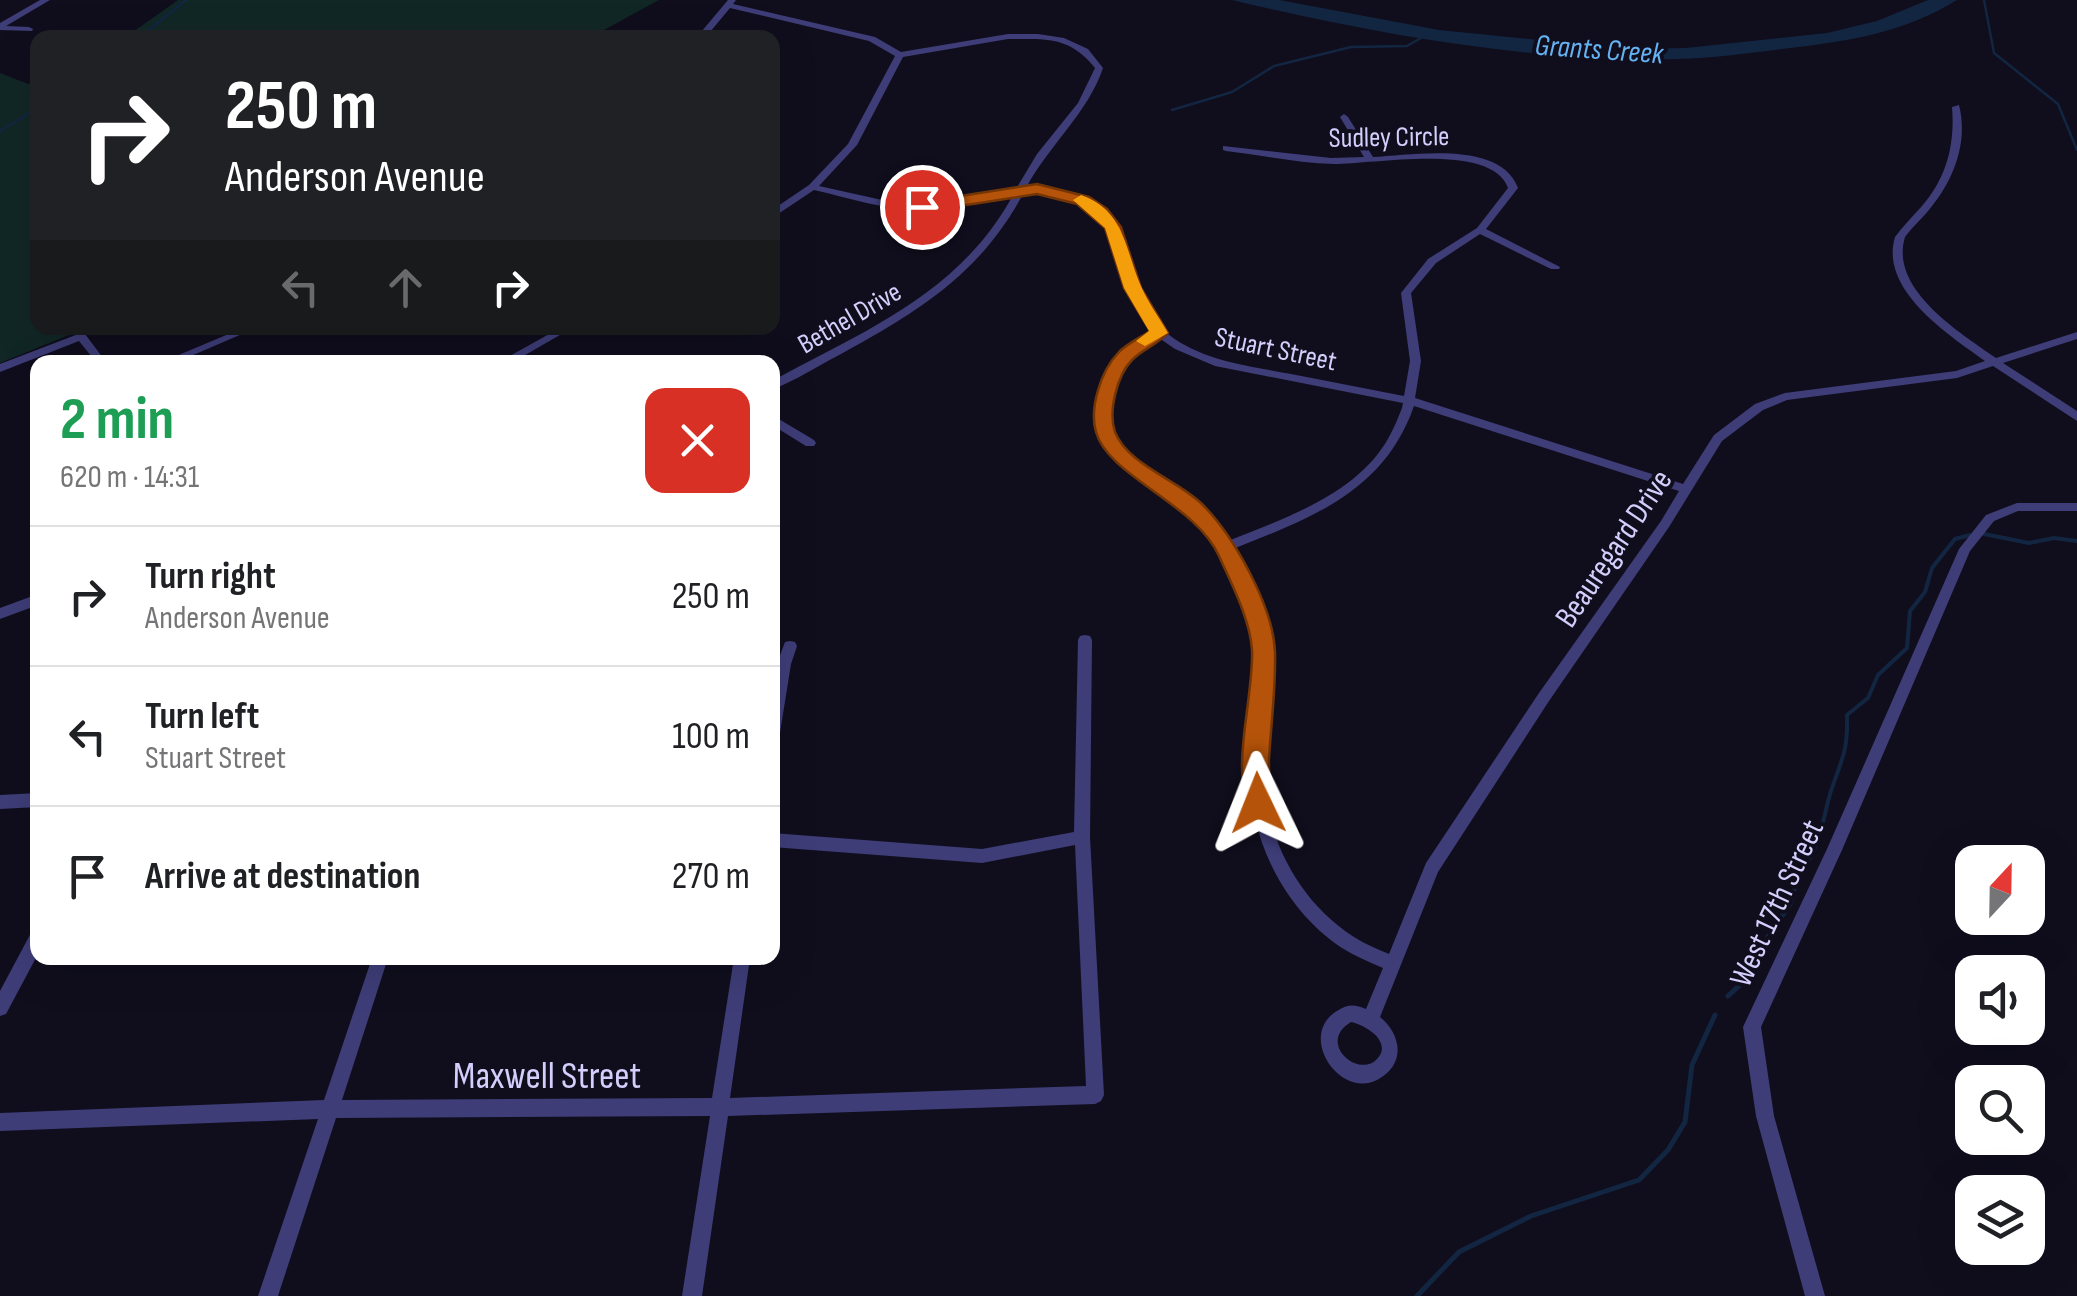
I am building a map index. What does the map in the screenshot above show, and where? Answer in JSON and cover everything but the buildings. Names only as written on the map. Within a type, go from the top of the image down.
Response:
[{"type":"street","points":[[0,27],[46,0]]},
{"type":"street","points":[[707,30],[731,3],[872,38],[900,54],[852,145],[812,187],[780,209]]},
{"type":"street","points":[[0,27],[28,29]]},
{"type":"street","name":"Bethel Drive","points":[[780,381],[922,301],[953,277],[992,237],[1058,130],[1088,98],[1099,68],[1094,57],[1072,42],[1035,36],[900,54]]},
{"type":"street","points":[[1956,107],[1960,132],[1953,166],[1898,242],[1896,263],[1902,283],[1918,302],[1996,362],[2077,416]]},
{"type":"street","points":[[1344,117],[1370,160]]},
{"type":"street","name":"Sudley Circle","points":[[1226,148],[1292,159],[1461,156],[1496,166],[1513,188],[1480,230],[1432,261],[1406,293],[1416,364],[1410,401],[1395,439],[1347,493],[1314,512],[1226,547]]},
{"type":"street","points":[[812,187],[922,207],[1018,190],[1057,191],[1101,212],[1113,227],[1132,288],[1160,333],[1125,357],[1114,375],[1104,405],[1106,434],[1125,458],[1193,507],[1226,547],[1260,628],[1263,651],[1255,776],[1262,830],[1315,914],[1344,940],[1391,964]]},
{"type":"street","points":[[1480,230],[1555,267]]},
{"type":"street","name":"Stuart Street","points":[[1160,333],[1219,364],[1410,401],[1686,489]]},
{"type":"street","points":[[185,355],[234,335]]},
{"type":"street","points":[[517,355],[554,335]]},
{"type":"street","name":"Beauregard Drive","points":[[1371,1018],[1432,868],[1718,438],[1760,406],[1786,397],[1924,379],[1996,362],[2077,335]]},
{"type":"street","points":[[33,355],[81,336],[96,355]]},
{"type":"street","points":[[0,368],[30,356]]},
{"type":"street","points":[[780,425],[810,443]]},
{"type":"street","name":"West 17th Street","points":[[1816,1296],[1765,1116],[1752,1027],[1965,549],[1990,518],[2016,508],[2077,507]]},
{"type":"street","points":[[0,614],[30,602]]},
{"type":"street","points":[[780,841],[982,856],[1082,837],[1084,640]]},
{"type":"street","points":[[780,689],[790,646]]},
{"type":"street","points":[[0,802],[30,800]]},
{"type":"street","name":"Maxwell Street","points":[[0,1122],[332,1109],[718,1107],[1095,1095],[1082,837]]},
{"type":"street","points":[[0,1008],[30,951]]},
{"type":"street","points":[[268,1296],[378,965]]},
{"type":"street","points":[[692,1296],[741,965]]},
{"type":"green space","points":[[178,0],[659,0],[604,30],[136,30]]},
{"type":"green space","points":[[0,73],[30,84],[30,335],[69,335],[0,363]]},
{"type":"water","name":"Grants Creek","points":[[1232,0],[1279,0],[1439,30],[1629,49],[1686,48],[1827,33],[1877,21],[1928,0],[1957,0],[1900,27],[1860,37],[1753,53],[1621,59],[1453,43]]},
{"type":"waterway","points":[[149,30],[186,0]]},
{"type":"waterway","points":[[1984,0],[1994,53],[2058,104],[2077,150]]},
{"type":"waterway","points":[[1172,110],[1232,92],[1274,66],[1351,47],[1407,46],[1426,35]]},
{"type":"waterway","points":[[0,131],[30,113]]},
{"type":"waterway","points":[[1984,534],[2029,543],[2054,538],[2077,541]]},
{"type":"waterway","points":[[1813,852],[1844,754],[1847,715],[1868,698],[1878,675],[1907,648],[1910,611],[1925,592],[1932,568],[1955,539],[1970,535]]},
{"type":"waterway","points":[[1728,996],[1755,971],[1766,940],[1790,904],[1800,867],[1805,866],[1814,849]]},
{"type":"waterway","points":[[1417,1296],[1459,1252],[1531,1216],[1639,1180],[1668,1150],[1685,1122],[1692,1065],[1715,1015]]},
{"type":"slow traffic","points":[[1081,200],[1101,212],[1113,227],[1132,288],[1160,333],[1145,341]]},
{"type":"route","points":[[922,207],[994,193],[1057,191],[1101,212],[1113,227],[1132,288],[1160,333],[1125,357],[1114,375],[1104,405],[1106,434],[1125,458],[1193,507],[1226,547],[1260,628],[1263,651],[1255,776],[1258,803]]}]
